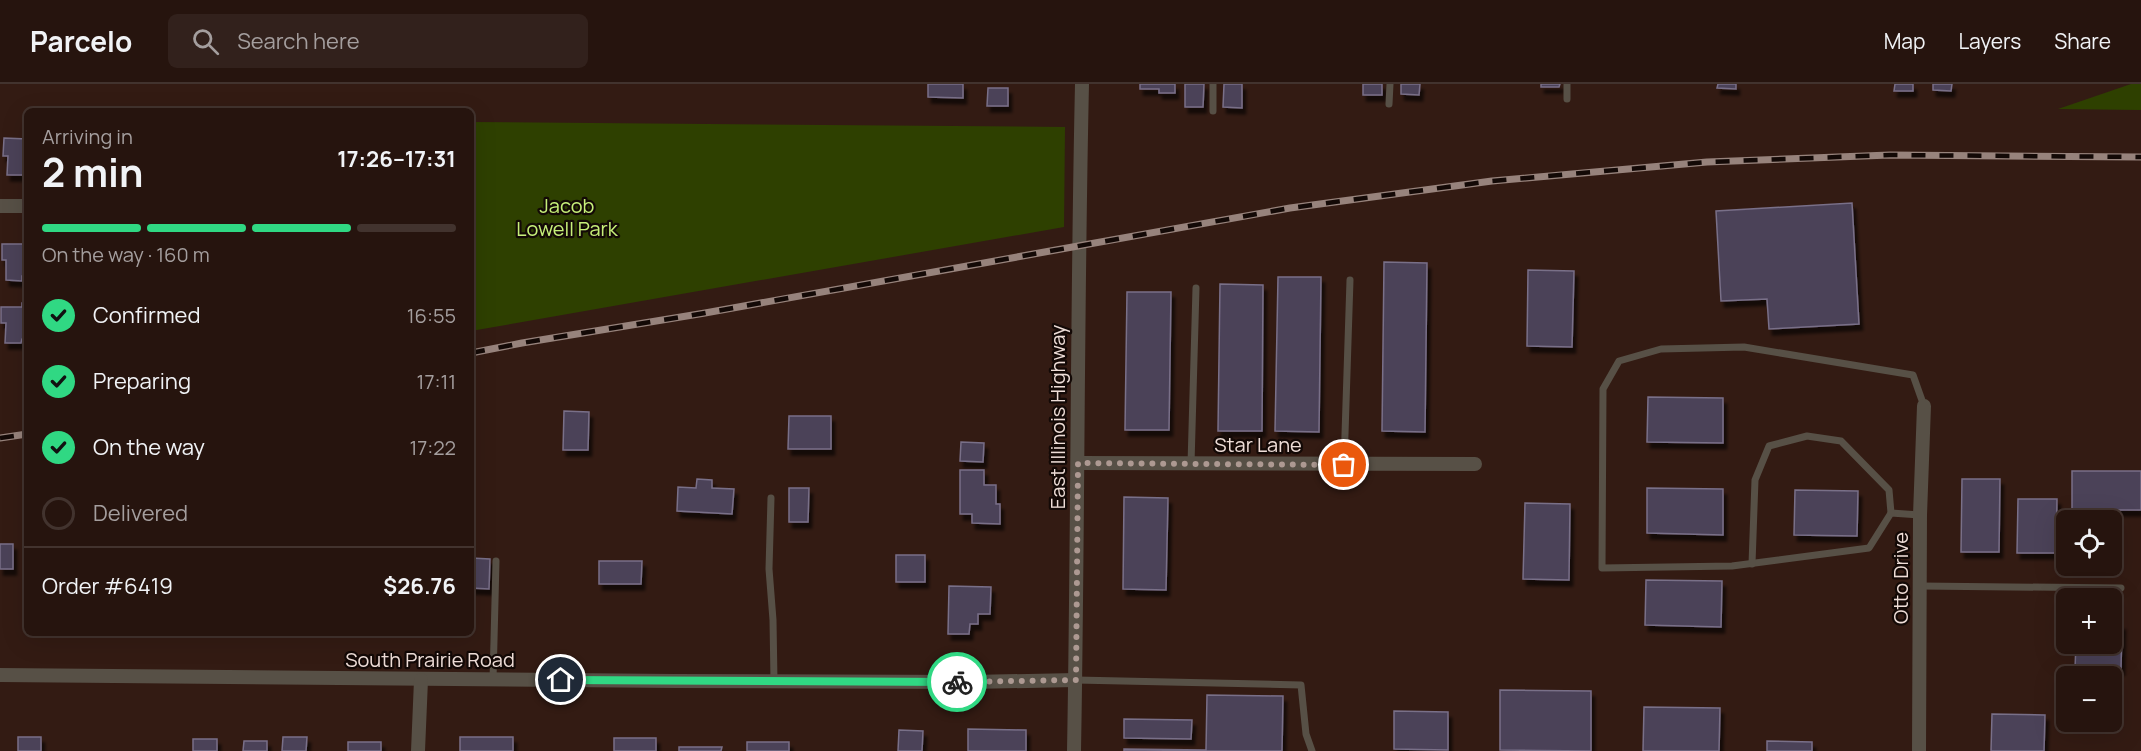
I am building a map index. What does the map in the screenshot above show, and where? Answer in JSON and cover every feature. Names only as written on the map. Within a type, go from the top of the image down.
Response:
[{"type":"street","name":"East Illinois Highway","points":[[1074,751],[1078,245],[1082,84]]},
{"type":"street","points":[[0,206],[24,207]]},
{"type":"street","name":"Otto Drive","points":[[1919,751],[1920,515],[1924,406]]},
{"type":"street","name":"Star Lane","points":[[1078,463],[1475,464]]},
{"type":"street","name":"South Prairie Road","points":[[0,675],[421,680],[1076,680]]},
{"type":"street","points":[[418,751],[421,680]]},
{"type":"lane","points":[[1213,111],[1214,84]]},
{"type":"lane","points":[[1389,104],[1390,84]]},
{"type":"lane","points":[[1567,84],[1567,99]]},
{"type":"lane","points":[[1344,465],[1350,280]]},
{"type":"lane","points":[[1191,464],[1196,288]]},
{"type":"lane","points":[[1752,564],[1755,480],[1769,446],[1808,436],[1841,441],[1889,489],[1891,513],[1869,548],[1752,564],[1732,566],[1602,568],[1603,390],[1619,362],[1660,349],[1744,347],[1913,375],[1924,406]]},
{"type":"lane","points":[[771,498],[769,569],[774,681]]},
{"type":"lane","points":[[1891,513],[1920,515]]},
{"type":"lane","points":[[493,680],[496,561]]},
{"type":"lane","points":[[1921,586],[2121,588]]},
{"type":"lane","points":[[1076,680],[1301,685],[1306,734],[1312,751]]},
{"type":"green space","points":[[2131,84],[2141,84],[2141,110],[2058,109]]},
{"type":"green space","name":"Jacob Lowell Park","points":[[474,122],[1065,127],[1064,227],[474,330]]},
{"type":"building","points":[[928,84],[963,84],[963,98],[928,97]]},
{"type":"building","points":[[1140,84],[1175,84],[1175,93],[1159,93],[1159,89],[1140,89]]},
{"type":"building","points":[[1185,84],[1204,84],[1203,107],[1185,107]]},
{"type":"building","points":[[1224,84],[1242,84],[1242,108],[1223,107]]},
{"type":"building","points":[[1363,84],[1382,84],[1382,95],[1363,95]]},
{"type":"building","points":[[1401,84],[1420,84],[1419,95],[1401,94]]},
{"type":"building","points":[[1541,84],[1560,84],[1559,87],[1541,87]]},
{"type":"building","points":[[1718,84],[1736,84],[1736,89],[1717,88]]},
{"type":"building","points":[[1895,84],[1913,84],[1913,91],[1894,91]]},
{"type":"building","points":[[1933,84],[1952,84],[1951,91],[1933,90]]},
{"type":"building","points":[[988,88],[1008,88],[1008,106],[987,106]]},
{"type":"building","points":[[4,138],[24,139],[23,175],[7,175],[8,156],[3,156]]},
{"type":"building","points":[[1852,203],[1859,324],[1769,329],[1767,299],[1721,301],[1716,211]]},
{"type":"building","points":[[24,240],[22,281],[6,280],[6,260],[2,260],[2,244],[23,244]]},
{"type":"building","points":[[1384,262],[1427,263],[1425,432],[1382,431]]},
{"type":"building","points":[[1528,270],[1574,271],[1572,347],[1527,346]]},
{"type":"building","points":[[1278,277],[1321,277],[1319,432],[1275,431]]},
{"type":"building","points":[[1220,284],[1263,285],[1262,431],[1218,431]]},
{"type":"building","points":[[1127,292],[1171,292],[1169,430],[1125,430]]},
{"type":"building","points":[[24,303],[24,339],[21,343],[5,343],[6,323],[1,323],[1,307],[22,307]]},
{"type":"building","points":[[1648,397],[1723,398],[1723,443],[1647,442]]},
{"type":"building","points":[[564,411],[589,412],[588,450],[563,450]]},
{"type":"building","points":[[789,416],[831,416],[831,449],[788,449]]},
{"type":"building","points":[[961,442],[984,443],[983,462],[960,461]]},
{"type":"building","points":[[960,470],[984,470],[984,485],[996,485],[996,504],[1000,504],[1000,524],[972,523],[972,514],[960,514]]},
{"type":"building","points":[[2072,471],[2141,471],[2141,510],[2072,510]]},
{"type":"building","points":[[697,479],[712,480],[712,488],[734,489],[732,514],[677,511],[678,487],[696,488]]},
{"type":"building","points":[[1962,479],[2000,479],[1999,552],[1961,552]]},
{"type":"building","points":[[789,488],[809,488],[808,522],[789,522]]},
{"type":"building","points":[[1647,488],[1723,489],[1723,535],[1647,533]]},
{"type":"building","points":[[1795,490],[1858,491],[1857,536],[1794,535]]},
{"type":"building","points":[[1124,497],[1168,498],[1166,590],[1123,589]]},
{"type":"building","points":[[2018,499],[2057,499],[2056,553],[2017,553]]},
{"type":"building","points":[[1525,503],[1570,504],[1569,580],[1523,579]]},
{"type":"building","points":[[0,544],[13,544],[13,569],[0,569]]},
{"type":"building","points":[[896,555],[925,555],[925,582],[896,582]]},
{"type":"building","points":[[474,558],[490,559],[489,589],[474,588]]},
{"type":"building","points":[[599,561],[642,561],[641,584],[599,584]]},
{"type":"building","points":[[1646,580],[1722,581],[1721,627],[1645,625]]},
{"type":"building","points":[[949,586],[991,587],[990,614],[978,614],[978,624],[970,624],[969,634],[948,634]]},
{"type":"building","points":[[2076,654],[2121,654],[2121,666],[2075,666]]},
{"type":"building","points":[[1500,690],[1591,691],[1591,751],[1500,750]]},
{"type":"building","points":[[1207,695],[1283,696],[1282,751],[1124,751],[1124,749],[1206,750]]},
{"type":"building","points":[[1644,707],[1720,708],[1719,751],[1643,751]]},
{"type":"building","points":[[1394,711],[1448,712],[1448,750],[1394,749]]},
{"type":"building","points":[[1992,714],[2045,715],[2044,751],[1991,751]]},
{"type":"building","points":[[1124,719],[1192,720],[1191,739],[1124,738]]},
{"type":"building","points":[[968,729],[1026,730],[1026,751],[968,751]]},
{"type":"building","points":[[899,730],[923,731],[922,751],[898,751]]},
{"type":"building","points":[[18,737],[41,737],[41,751],[18,751]]},
{"type":"building","points":[[283,737],[307,737],[306,751],[282,751]]},
{"type":"building","points":[[460,737],[513,737],[513,751],[460,751]]},
{"type":"building","points":[[614,738],[656,738],[656,751],[614,751]]},
{"type":"building","points":[[193,739],[217,739],[217,751],[193,751]]},
{"type":"building","points":[[244,741],[267,741],[267,751],[243,751]]},
{"type":"building","points":[[1767,741],[1812,742],[1812,751],[1767,751]]},
{"type":"building","points":[[348,742],[381,742],[381,751],[348,751]]},
{"type":"building","points":[[747,742],[789,742],[789,751],[747,751]]},
{"type":"building","points":[[679,747],[722,747],[721,751],[679,751]]},
{"type":"railway","points":[[474,352],[1290,208],[1492,181],[1707,162],[1890,155],[2141,157]]},
{"type":"railway","points":[[0,438],[24,434]]},
{"type":"way so far","points":[[957,682],[1076,680],[1078,463],[1344,465]]},
{"type":"route","points":[[561,680],[957,682]]}]
